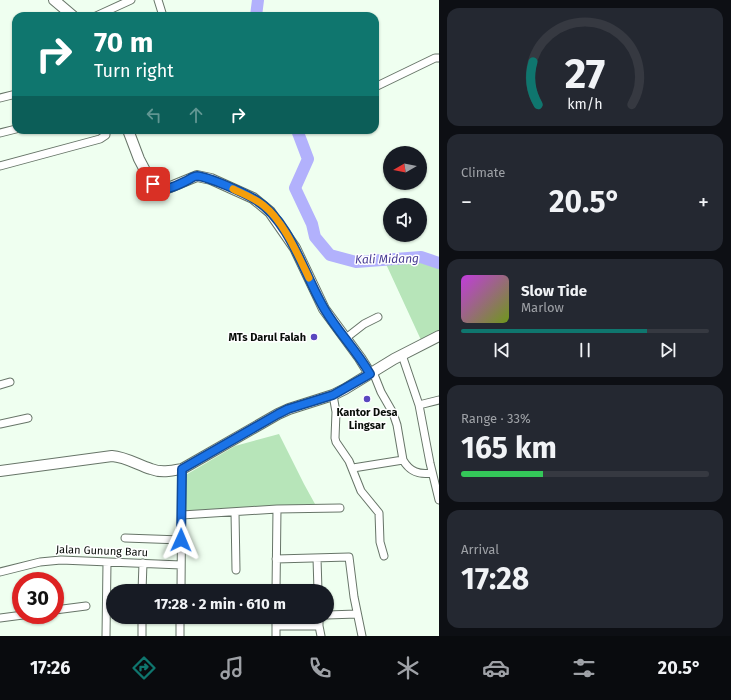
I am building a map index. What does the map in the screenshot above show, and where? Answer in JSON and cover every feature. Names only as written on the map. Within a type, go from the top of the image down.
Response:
[{"type":"street","points":[[54,0],[68,12]]},
{"type":"street","points":[[105,12],[132,0]]},
{"type":"street","points":[[158,0],[162,12]]},
{"type":"street","points":[[379,85],[435,58],[439,58]]},
{"type":"street","points":[[0,98],[12,95]]},
{"type":"street","points":[[0,133],[12,130]]},
{"type":"street","points":[[0,166],[100,139],[106,134]]},
{"type":"street","points":[[130,134],[139,159],[156,188],[163,190],[197,176],[211,179],[253,198],[270,212],[294,248],[324,309],[371,373],[393,413],[397,425],[403,460],[413,472],[418,474],[432,473]]},
{"type":"street","points":[[346,338],[364,324],[378,317]]},
{"type":"street","points":[[0,471],[112,456],[155,470],[167,472],[182,469],[288,409],[333,395],[402,355],[439,336]]},
{"type":"street","points":[[402,355],[419,405],[432,473],[439,500]]},
{"type":"street","points":[[0,384],[10,382]]},
{"type":"street","points":[[333,395],[336,412],[335,440],[353,468],[361,491],[379,513],[380,542],[384,556]]},
{"type":"street","points":[[419,405],[439,400]]},
{"type":"street","points":[[0,424],[28,418]]},
{"type":"street","points":[[353,468],[403,460]]},
{"type":"street","points":[[181,584],[182,469]]},
{"type":"street","points":[[182,514],[277,509],[340,508]]},
{"type":"street","points":[[276,584],[277,509]]},
{"type":"street","points":[[235,512],[236,570]]},
{"type":"street","points":[[124,538],[181,540]]},
{"type":"street","points":[[276,559],[349,557],[357,614],[362,636]]},
{"type":"street","points":[[317,558],[318,584]]},
{"type":"street","name":"Jalan Gunung Baru","points":[[0,572],[56,560],[181,565]]},
{"type":"street","points":[[106,636],[107,563]]},
{"type":"street","points":[[142,584],[143,563]]},
{"type":"street","points":[[64,609],[86,606]]},
{"type":"street","points":[[334,615],[357,614]]},
{"type":"street","points":[[0,618],[12,616]]},
{"type":"street","points":[[142,624],[142,636]]},
{"type":"street","points":[[180,624],[180,636]]},
{"type":"street","points":[[276,636],[276,626],[319,626],[321,636]]},
{"type":"green space","points":[[423,260],[439,265],[439,333],[421,340],[386,264]]},
{"type":"green space","points":[[279,434],[315,504],[182,511],[184,476],[235,446]]},
{"type":"waterway","name":"Kali Midang","points":[[256,12],[258,0]]},
{"type":"waterway","name":"Kali Midang","points":[[299,134],[308,159],[295,188],[312,224],[315,237],[330,255],[356,262],[421,257],[439,263]]},
{"type":"slow traffic","points":[[233,189],[253,198],[274,215],[294,248],[309,278]]},
{"type":"place","name":"MTs Darul Falah","points":[[314,337]]},
{"type":"place","name":"Kantor Desa Lingsar","points":[[367,399]]},
{"type":"route","points":[[153,184],[156,188],[163,190],[197,176],[200,178],[211,179],[253,198],[263,205],[274,215],[288,237],[324,309],[346,338],[370,374],[333,395],[288,409],[278,414],[182,469],[181,540]]}]
